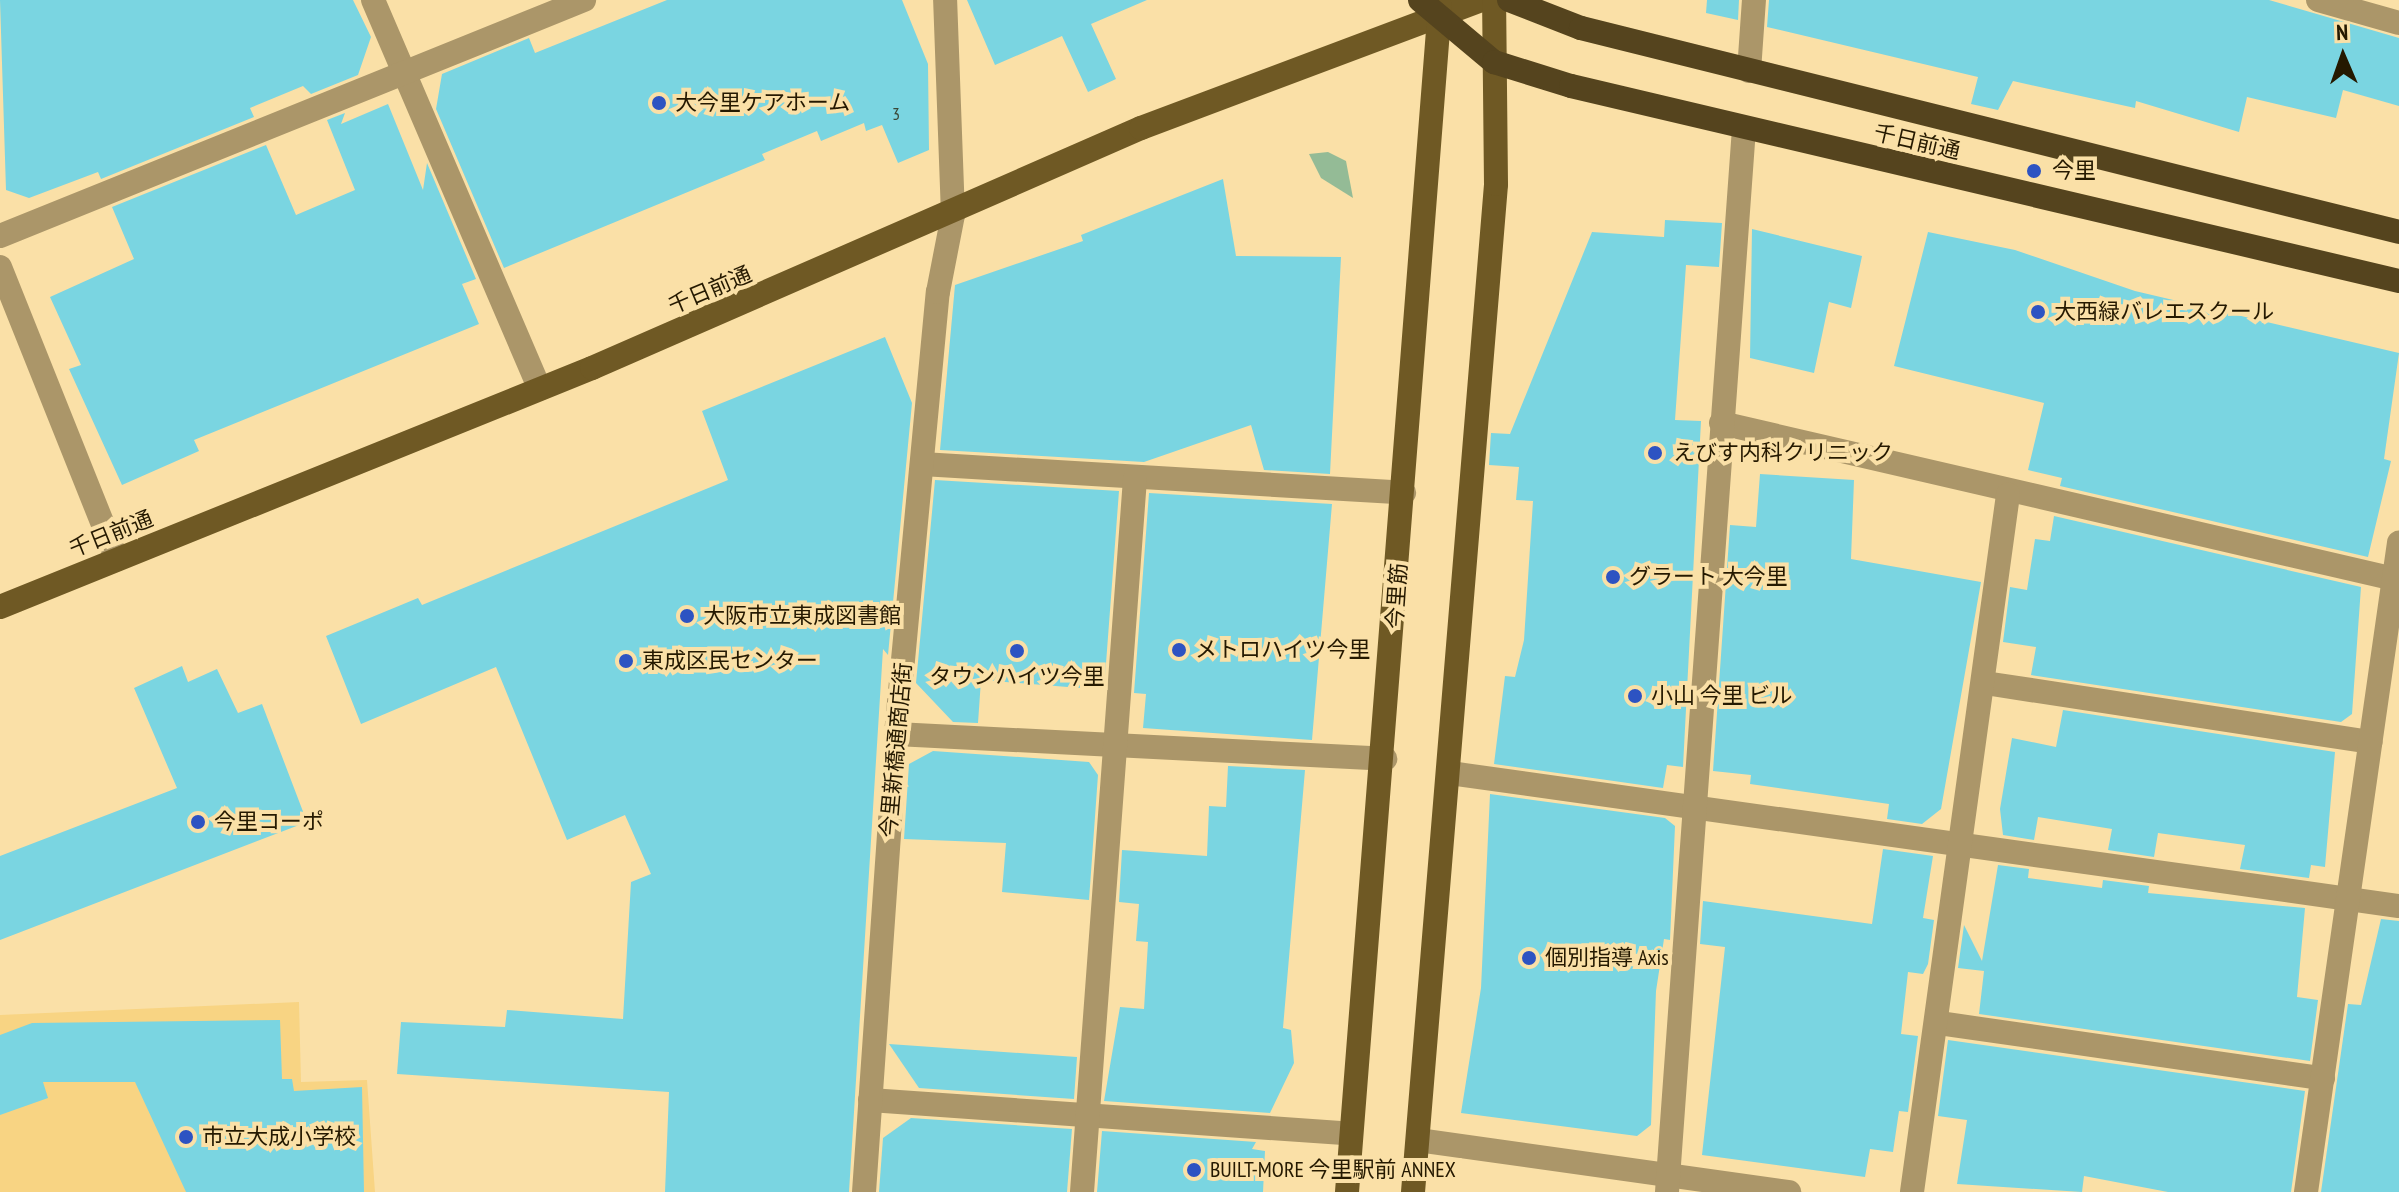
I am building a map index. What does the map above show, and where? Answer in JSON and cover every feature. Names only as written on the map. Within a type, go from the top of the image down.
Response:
[{"type":"highway","points":[[1420,0],[1440,9]]},
{"type":"highway","name":"千日前通","points":[[1509,0],[1581,28],[2399,232]]},
{"type":"highway","name":"千日前通","points":[[1440,9],[1494,62],[1744,128],[2399,281]]},
{"type":"main road","name":"千日前通","points":[[0,607],[540,389],[953,215],[1286,69],[1440,9],[1481,0]]},
{"type":"main road","points":[[1413,1192],[1450,773],[1496,184],[1494,0]]},
{"type":"main road","name":"今里筋","points":[[1347,1192],[1385,759],[1440,9]]},
{"type":"street","points":[[373,0],[540,389]]},
{"type":"street","points":[[0,236],[584,0]]},
{"type":"street","name":"今里新橋通商店街","points":[[864,1192],[896,734],[939,282],[953,215],[945,0]]},
{"type":"street","points":[[1749,71],[1754,0]]},
{"type":"street","points":[[2318,0],[2399,23]]},
{"type":"street","points":[[1668,1183],[1698,806],[1721,423],[1744,128]]},
{"type":"street","points":[[0,267],[117,559]]},
{"type":"street","points":[[1721,423],[2008,495],[2396,580]]},
{"type":"street","points":[[922,464],[1404,493]]},
{"type":"street","points":[[1082,1192],[1135,479]]},
{"type":"street","points":[[1912,1192],[1939,1023],[2008,495]]},
{"type":"street","points":[[2306,1192],[2399,543]]},
{"type":"street","points":[[1985,683],[2371,742]]},
{"type":"street","points":[[896,734],[1113,748],[1385,759]]},
{"type":"street","points":[[1450,773],[2399,906]]},
{"type":"street","points":[[1939,1023],[2323,1078]]},
{"type":"street","points":[[870,1100],[1088,1112],[1351,1134]]},
{"type":"street","points":[[1418,1140],[1668,1183],[1789,1192]]},
{"type":"shaded area","name":"市立大成小学校","points":[[299,1002],[301,1082],[367,1080],[375,1192],[0,1192],[0,1015]]},
{"type":"green space","points":[[1328,152],[1346,161],[1353,198],[1321,178],[1309,154]]},
{"type":"building","points":[[0,0],[353,0],[371,37],[358,75],[311,94],[303,86],[250,108],[254,117],[101,179],[98,172],[29,198],[6,190]]},
{"type":"building","points":[[667,0],[902,0],[928,64],[929,150],[898,163],[882,125],[866,131],[864,123],[821,141],[817,131],[762,154],[765,160],[504,268],[436,109],[442,74],[529,38],[535,53]]},
{"type":"building","points":[[967,0],[1147,0],[1091,24],[1116,79],[1088,92],[1062,36],[995,65]]},
{"type":"building","points":[[1707,0],[1739,0],[1738,20],[1706,13]]},
{"type":"building","points":[[1769,0],[2269,0],[2399,38],[2399,106],[2343,90],[2336,118],[2247,97],[2239,132],[2136,101],[2135,108],[2013,81],[1998,110],[1971,104],[1978,77],[1767,27]]},
{"type":"building","points":[[388,104],[423,190],[427,163],[476,279],[462,284],[479,324],[194,440],[199,451],[122,485],[69,369],[81,365],[50,297],[134,259],[112,207],[266,145],[296,215],[355,190],[327,120],[345,113],[341,124]]},
{"type":"building","points":[[1223,179],[1236,256],[1341,257],[1330,474],[1264,470],[1251,425],[1144,462],[940,450],[955,285],[1083,241],[1081,235]]},
{"type":"building","points":[[1665,220],[1722,223],[1719,267],[1686,265],[1675,420],[1701,421],[1683,767],[1667,765],[1663,788],[1494,764],[1505,676],[1515,677],[1524,640],[1533,501],[1516,500],[1519,467],[1489,465],[1491,433],[1510,434],[1592,232],[1664,237]]},
{"type":"building","points":[[1752,229],[1862,256],[1851,308],[1829,302],[1814,373],[1750,358]]},
{"type":"building","points":[[1928,232],[2015,250],[2135,291],[2399,353],[2384,459],[2391,461],[2368,557],[2060,486],[2062,478],[2028,470],[2044,403],[1894,366]]},
{"type":"building","points":[[885,337],[912,403],[888,655],[883,649],[849,1192],[665,1192],[669,1092],[397,1074],[401,1022],[505,1027],[507,1010],[623,1019],[631,882],[651,874],[625,815],[567,840],[496,667],[361,724],[326,636],[418,598],[422,605],[728,480],[702,411]]},
{"type":"building","points":[[1760,474],[1854,480],[1851,559],[1981,582],[1941,809],[1922,824],[1887,819],[1889,804],[1750,784],[1751,775],[1713,771],[1730,525],[1756,527]]},
{"type":"building","points":[[935,480],[1119,491],[1104,690],[981,680],[978,723],[953,722],[916,683]]},
{"type":"building","points":[[1149,493],[1332,504],[1312,740],[1143,728],[1146,694],[1134,693]]},
{"type":"building","points":[[2054,516],[2361,587],[2352,714],[2341,722],[2031,675],[2036,647],[2003,642],[2010,587],[2027,590],[2035,539],[2050,541]]},
{"type":"building","name":"今里コーポ","points":[[182,666],[188,682],[217,669],[238,713],[262,704],[307,822],[0,940],[0,856],[177,788],[134,688]]},
{"type":"building","points":[[2063,710],[2335,752],[2325,867],[2311,865],[2309,878],[2240,869],[2245,845],[2158,833],[2154,857],[2108,850],[2112,829],[2038,817],[2034,840],[2003,835],[2000,809],[2012,738],[2056,747]]},
{"type":"building","points":[[933,751],[1089,762],[1098,775],[1089,900],[1002,892],[1006,843],[904,839],[909,764]]},
{"type":"building","points":[[1228,766],[1305,770],[1283,1028],[1291,1030],[1294,1063],[1270,1113],[1104,1101],[1120,1007],[1144,1009],[1148,942],[1136,941],[1139,904],[1119,902],[1122,850],[1207,856],[1209,806],[1226,807]]},
{"type":"building","points":[[1490,794],[1665,818],[1675,826],[1670,940],[1664,939],[1656,991],[1651,1125],[1637,1136],[1461,1113],[1481,988]]},
{"type":"building","points":[[1883,849],[1933,856],[1923,918],[1934,920],[1928,964],[1923,974],[1908,972],[1901,1034],[1918,1036],[1908,1112],[1899,1111],[1893,1152],[1870,1149],[1865,1177],[1702,1155],[1725,947],[1700,944],[1703,901],[1872,924]]},
{"type":"building","points":[[1998,865],[2029,869],[2028,878],[2102,888],[2103,880],[2149,886],[2148,893],[2305,908],[2297,997],[2318,1000],[2310,1061],[1979,1014],[1984,971],[1958,968],[1964,925],[1982,961]]},
{"type":"building","points":[[2381,919],[2399,921],[2399,1192],[2321,1192],[2348,1004],[2361,1005]]},
{"type":"building","name":"市立大成小学校","points":[[280,1020],[282,1079],[292,1079],[294,1091],[362,1087],[364,1192],[186,1192],[135,1082],[43,1082],[48,1098],[0,1115],[0,1035],[32,1023]]},
{"type":"building","points":[[1948,1040],[2305,1091],[2291,1192],[2168,1192],[2084,1176],[2082,1192],[1957,1184],[1967,1120],[1938,1116]]},
{"type":"building","points":[[889,1044],[1077,1057],[1074,1099],[919,1088]]},
{"type":"building","points":[[911,1118],[1072,1129],[1067,1192],[879,1192],[883,1138]]},
{"type":"building","name":"BUILT-MORE 今里駅前 ANNEX","points":[[1102,1131],[1256,1142],[1252,1149],[1265,1151],[1263,1192],[1097,1192]]},
{"type":"place","name":"大今里ケアホーム","points":[[659,103]]},
{"type":"place","name":"今里","points":[[2034,171]]},
{"type":"place","name":"大西緑バレエスクール","points":[[2038,312]]},
{"type":"place","name":"えびす内科クリニック","points":[[1655,453]]},
{"type":"place","name":"グラート 大今里","points":[[1613,577]]},
{"type":"place","name":"大阪市立東成図書館","points":[[687,616]]},
{"type":"place","name":"メトロハイツ今里","points":[[1179,650]]},
{"type":"place","name":"タウンハイツ今里","points":[[1017,651]]},
{"type":"place","name":"東成区民センター","points":[[626,661]]},
{"type":"place","name":"小山 今里 ビル","points":[[1635,696]]},
{"type":"place","name":"今里コーポ","points":[[198,822]]},
{"type":"place","name":"個別指導 Axis","points":[[1529,958]]},
{"type":"place","name":"市立大成小学校","points":[[186,1137]]},
{"type":"place","name":"BUILT-MORE 今里駅前 ANNEX","points":[[1194,1170]]}]
